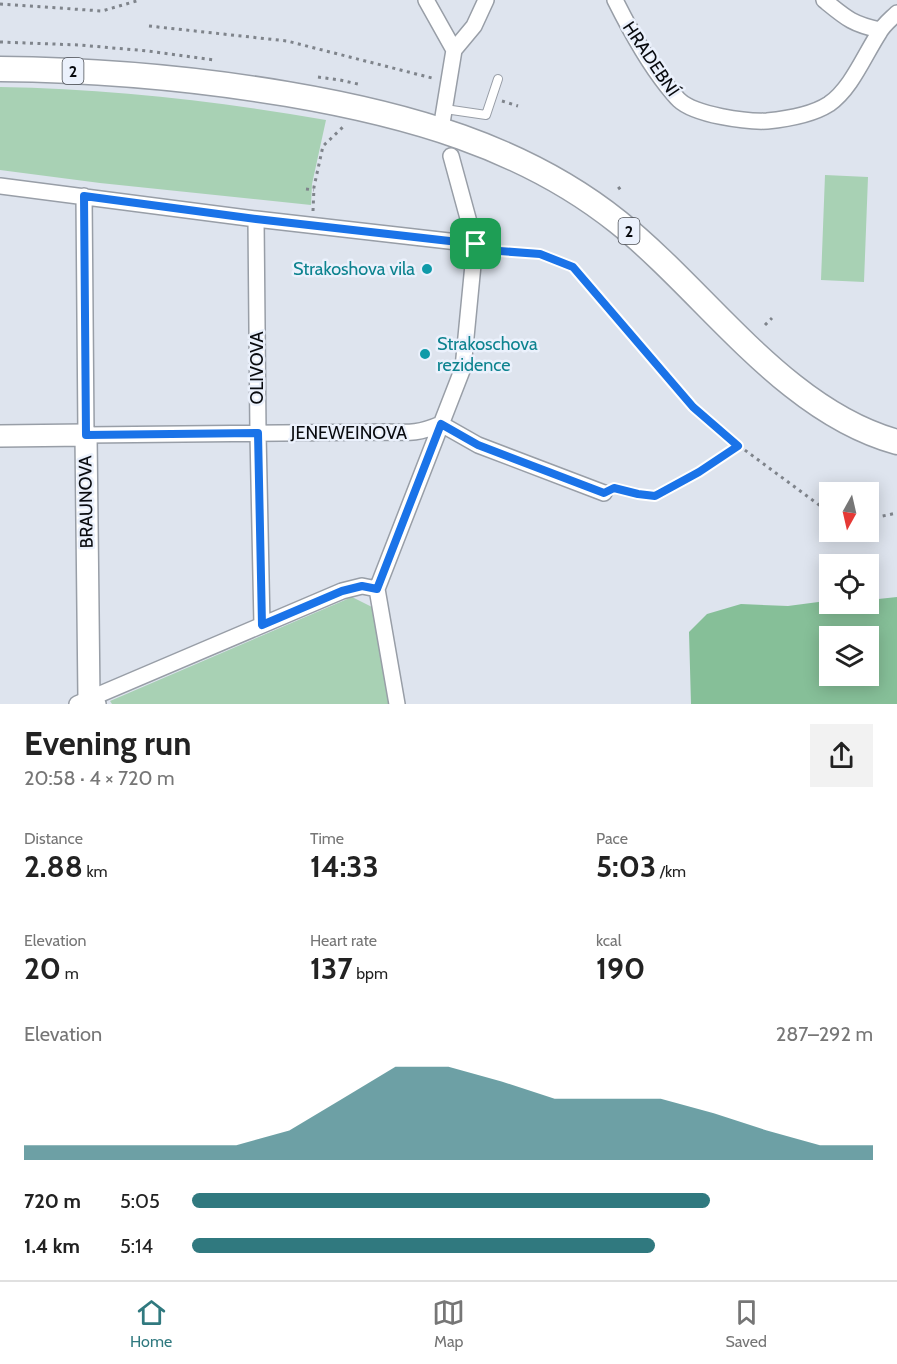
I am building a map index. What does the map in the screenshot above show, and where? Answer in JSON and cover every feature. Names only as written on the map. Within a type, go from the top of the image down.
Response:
[{"type":"main road","name":"2","points":[[0,69],[146,75],[243,86],[377,111],[443,119],[490,148],[545,173],[616,219],[689,286],[746,344],[797,389],[846,421],[897,442]]},
{"type":"street","points":[[426,0],[454,50]]},
{"type":"street","points":[[443,119],[454,50],[474,26],[486,0]]},
{"type":"street","name":"HRADEBNÍ","points":[[615,0],[649,62],[680,101],[694,110],[738,119],[766,121],[808,114],[829,104],[848,85],[880,30],[897,12]]},
{"type":"street","points":[[824,0],[847,19],[862,26],[880,30]]},
{"type":"street","points":[[397,704],[377,589],[463,368],[476,244],[451,156]]},
{"type":"street","points":[[0,186],[476,244]]},
{"type":"street","name":"BRAUNOVA","points":[[84,196],[87,702]]},
{"type":"street","name":"OLIVOVA","points":[[256,219],[262,625]]},
{"type":"street","points":[[441,424],[478,445],[604,493]]},
{"type":"street","name":"JENEWEINOVA","points":[[0,436],[388,432],[411,434],[441,424]]},
{"type":"street","points":[[87,702],[342,591],[362,586],[377,589]]},
{"type":"lane","points":[[443,119],[486,115],[498,79]]},
{"type":"path","points":[[0,4],[102,11],[140,0]]},
{"type":"path","points":[[149,26],[286,41],[449,82]]},
{"type":"path","points":[[313,218],[314,190],[323,146],[348,123]]},
{"type":"path","points":[[306,189],[314,190]]},
{"type":"path","points":[[476,244],[486,250],[540,254],[573,267],[693,407],[738,446],[819,505]]},
{"type":"path","points":[[765,325],[772,318]]},
{"type":"path","points":[[604,493],[614,488],[655,496],[699,472],[738,446]]},
{"type":"path","points":[[879,517],[895,514],[894,519]]},
{"type":"green space","points":[[0,87],[82,90],[163,97],[326,120],[312,184],[311,205],[0,170]]},
{"type":"green space","points":[[825,175],[868,177],[864,282],[821,280]]},
{"type":"green space","points":[[352,597],[372,607],[389,704],[112,704],[110,701]]},
{"type":"green space","points":[[897,597],[897,704],[691,704],[689,632],[707,614],[741,604],[788,606],[819,602],[819,614],[879,614],[879,599]]},
{"type":"place","name":"Strakoshova vila","points":[[427,269]]},
{"type":"place","name":"Strakoschova rezidence","points":[[425,354]]},
{"type":"route","points":[[84,196],[256,219],[476,244],[486,250],[540,254],[573,267],[693,407],[738,446],[699,472],[655,496],[614,488],[604,493],[478,445],[441,424],[377,589],[362,586],[342,591],[262,625],[258,433],[86,435],[84,196]]}]
